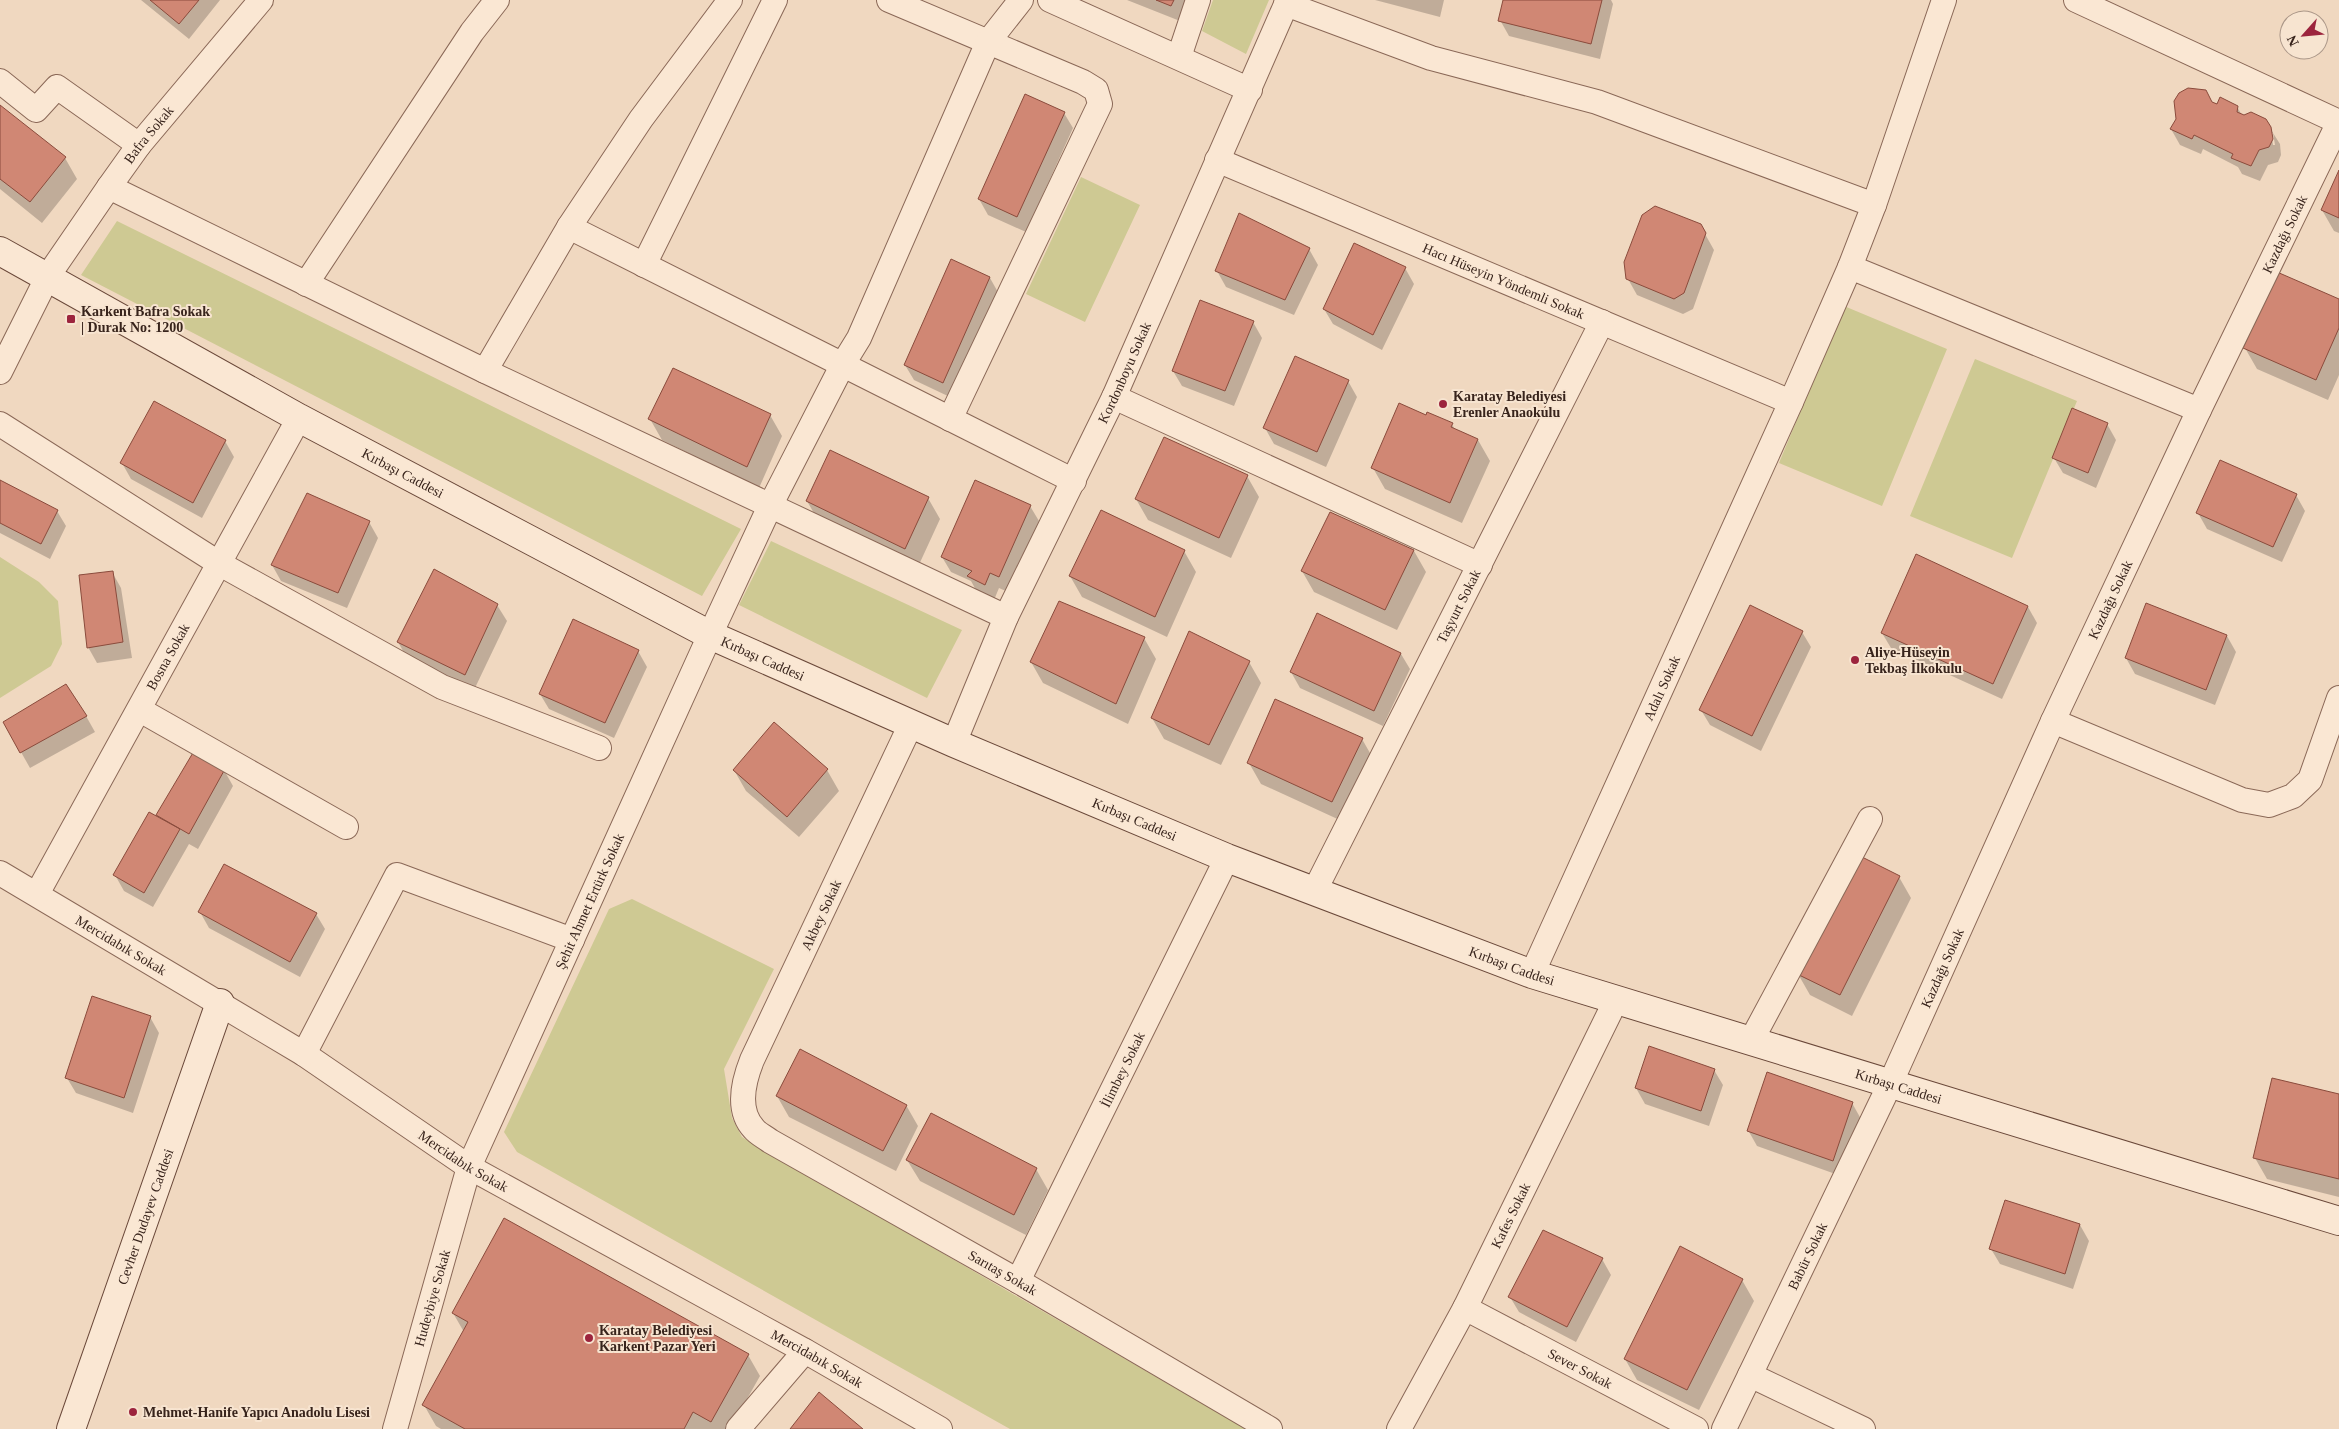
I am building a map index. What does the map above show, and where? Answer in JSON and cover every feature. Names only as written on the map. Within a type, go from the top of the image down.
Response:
[{"type":"street","name":"Bafra Sokak","points":[[0,372],[48,276],[109,187],[139,145],[260,0]]},
{"type":"street","points":[[306,284],[472,32],[497,0]]},
{"type":"street","points":[[485,371],[569,228],[641,119],[730,0]]},
{"type":"street","points":[[644,265],[775,0]]},
{"type":"street","points":[[889,0],[1083,82],[1096,90],[1100,104],[950,419]]},
{"type":"street","name":"Şehit Ahmet Ertürk Sokak","points":[[469,1167],[770,506],[843,364],[859,338],[988,42],[1021,0]]},
{"type":"street","points":[[1050,0],[1250,90]]},
{"type":"street","points":[[1178,57],[1198,0]]},
{"type":"street","name":"Adalı Sokak","points":[[1532,974],[1792,402],[1850,268],[1874,205],[1944,0]]},
{"type":"street","points":[[2076,0],[2339,122]]},
{"type":"street","points":[[1287,2],[1431,58],[1597,102],[1874,205]]},
{"type":"street","name":"Kordonboyu Sokak","points":[[954,743],[1006,617],[1114,397],[1287,2]]},
{"type":"street","points":[[0,81],[36,110],[57,87],[139,145]]},
{"type":"street","name":"Kazdağı Sokak","points":[[1891,1082],[2053,721],[2199,410],[2339,122]]},
{"type":"street","name":"Hacı Hüseyin Yöndemli Sokak","points":[[1217,160],[1792,402]]},
{"type":"street","points":[[109,187],[485,371],[1006,617]]},
{"type":"street","points":[[569,228],[1074,481]]},
{"type":"street","name":"Kırbaşı Caddesi","points":[[0,251],[48,276],[298,418],[710,635],[954,743],[1227,858],[1532,974],[1891,1082],[2339,1221]]},
{"type":"street","points":[[1850,268],[2199,410]]},
{"type":"street","name":"Taşyurt Sokak","points":[[1315,890],[1602,322]]},
{"type":"street","points":[[1114,397],[1480,565]]},
{"type":"street","name":"Bosna Sokak","points":[[37,894],[140,710],[298,418]]},
{"type":"street","points":[[0,424],[220,564],[442,687],[599,748]]},
{"type":"street","points":[[2053,721],[2242,800],[2269,805],[2293,796],[2310,780],[2339,698]]},
{"type":"street","points":[[140,710],[346,827]]},
{"type":"street","name":"Akbey Sokak","points":[[744,1110],[744,1082],[752,1060],[911,724]]},
{"type":"street","points":[[1751,1041],[1870,818]]},
{"type":"street","name":"İlimbey Sokak","points":[[1018,1281],[1227,858]]},
{"type":"street","name":"Mercidabık Sokak","points":[[0,873],[304,1054],[469,1167],[805,1351],[940,1429]]},
{"type":"street","points":[[304,1054],[397,875],[572,940]]},
{"type":"street","name":"Kafes Sokak","points":[[1399,1429],[1465,1308],[1616,1000]]},
{"type":"street","name":"Cevher Dudayev Caddesi","points":[[71,1429],[220,1003]]},
{"type":"street","name":"Babür Sokak","points":[[1724,1429],[1891,1082]]},
{"type":"street","name":"Sarıtaş Sokak","points":[[744,1110],[753,1128],[770,1141],[1018,1281],[1270,1429]]},
{"type":"street","name":"Hudeybiye Sokak","points":[[395,1429],[469,1167]]},
{"type":"street","name":"Sever Sokak","points":[[1465,1308],[1696,1429]]},
{"type":"street","points":[[738,1429],[805,1351]]},
{"type":"street","points":[[1750,1375],[1863,1429]]},
{"type":"shaded area","points":[[1213,0],[1269,0],[1246,54],[1202,31]]},
{"type":"shaded area","points":[[1081,177],[1140,205],[1085,322],[1026,294]]},
{"type":"shaded area","points":[[117,221],[741,529],[702,596],[81,275]]},
{"type":"shaded area","points":[[1844,306],[1947,349],[1882,506],[1779,463]]},
{"type":"shaded area","points":[[1975,359],[2077,401],[2012,558],[1910,516]]},
{"type":"shaded area","points":[[771,541],[962,630],[927,698],[739,605]]},
{"type":"shaded area","points":[[0,557],[39,582],[58,601],[62,644],[51,666],[0,698]]},
{"type":"shaded area","points":[[632,899],[774,969],[724,1069],[732,1118],[742,1137],[1246,1429],[1010,1429],[517,1152],[504,1132],[609,909]]},
{"type":"building","points":[[150,0],[199,0],[179,24]]},
{"type":"building","points":[[1156,0],[1174,0],[1171,6]]},
{"type":"building","points":[[1503,0],[1602,0],[1591,44],[1498,21]]},
{"type":"building","points":[[2188,88],[2206,90],[2212,102],[2217,104],[2220,97],[2238,106],[2237,112],[2244,115],[2251,112],[2266,119],[2271,127],[2273,139],[2269,147],[2259,150],[2251,166],[2231,158],[2233,154],[2194,135],[2192,139],[2170,129],[2176,119],[2174,101],[2179,93]]},
{"type":"building","points":[[1025,94],[1065,112],[1017,217],[978,199]]},
{"type":"building","points":[[0,105],[66,157],[30,202],[0,179]]},
{"type":"building","points":[[2339,170],[2339,218],[2321,210]]},
{"type":"building","points":[[1655,206],[1701,224],[1706,233],[1684,293],[1674,299],[1626,279],[1624,262],[1642,215]]},
{"type":"building","points":[[1239,213],[1310,248],[1285,300],[1215,271]]},
{"type":"building","points":[[1354,243],[1406,267],[1373,335],[1323,309]]},
{"type":"building","points":[[951,259],[990,277],[943,383],[904,365]]},
{"type":"building","points":[[2277,272],[2339,299],[2339,328],[2316,380],[2243,348]]},
{"type":"building","points":[[1200,300],[1254,321],[1225,391],[1172,371]]},
{"type":"building","points":[[1295,356],[1349,380],[1317,452],[1263,428]]},
{"type":"building","points":[[673,368],[771,414],[747,467],[648,419]]},
{"type":"building","points":[[154,401],[226,440],[193,503],[120,463]]},
{"type":"building","points":[[1399,403],[1426,415],[1427,412],[1453,423],[1451,427],[1478,439],[1450,503],[1371,468]]},
{"type":"building","points":[[2072,408],[2108,423],[2088,473],[2052,458]]},
{"type":"building","points":[[1164,437],[1248,475],[1219,538],[1135,499]]},
{"type":"building","points":[[830,450],[929,497],[905,549],[806,501]]},
{"type":"building","points":[[2220,460],[2297,494],[2273,547],[2196,513]]},
{"type":"building","points":[[0,480],[58,510],[41,544],[0,523]]},
{"type":"building","points":[[975,480],[1031,505],[999,577],[990,573],[985,585],[967,576],[972,571],[941,557]]},
{"type":"building","points":[[307,493],[370,521],[338,593],[271,565]]},
{"type":"building","points":[[1101,510],[1185,550],[1155,617],[1069,576]]},
{"type":"building","points":[[1330,512],[1414,550],[1385,610],[1301,571]]},
{"type":"building","points":[[1916,554],[2028,606],[1993,684],[1881,633]]},
{"type":"building","points":[[434,569],[498,604],[465,675],[397,642]]},
{"type":"building","points":[[113,571],[123,642],[87,648],[79,575]]},
{"type":"building","points":[[1059,601],[1145,637],[1116,704],[1030,662]]},
{"type":"building","points":[[2146,603],[2227,635],[2206,690],[2125,658]]},
{"type":"building","points":[[1750,605],[1803,631],[1752,736],[1699,710]]},
{"type":"building","points":[[1317,613],[1401,653],[1374,711],[1290,672]]},
{"type":"building","points":[[573,619],[639,650],[605,723],[539,694]]},
{"type":"building","points":[[1189,631],[1250,661],[1209,745],[1151,718]]},
{"type":"building","points":[[66,684],[87,716],[20,753],[3,722]]},
{"type":"building","points":[[1275,699],[1363,738],[1332,802],[1247,763]]},
{"type":"building","points":[[774,722],[828,769],[787,817],[733,770]]},
{"type":"building","points":[[194,751],[225,769],[189,834],[156,815]]},
{"type":"building","points":[[149,812],[180,829],[144,893],[113,875]]},
{"type":"building","points":[[1856,854],[1900,876],[1840,995],[1797,974]]},
{"type":"building","points":[[224,864],[317,913],[290,962],[198,912]]},
{"type":"building","points":[[92,996],[151,1016],[124,1098],[65,1078]]},
{"type":"building","points":[[1649,1046],[1715,1069],[1701,1111],[1635,1088]]},
{"type":"building","points":[[800,1049],[907,1105],[883,1151],[776,1096]]},
{"type":"building","points":[[1767,1072],[1853,1102],[1833,1161],[1747,1131]]},
{"type":"building","points":[[2272,1078],[2339,1094],[2339,1179],[2253,1158]]},
{"type":"building","points":[[931,1113],[1037,1168],[1014,1215],[906,1160]]},
{"type":"building","points":[[2005,1200],[2080,1224],[2065,1274],[1989,1249]]},
{"type":"building","name":"Karatay Belediyesi Karkent Pazar Yeri","points":[[504,1218],[749,1354],[711,1422],[693,1412],[684,1429],[465,1429],[422,1405],[468,1322],[452,1313]]},
{"type":"building","points":[[1543,1230],[1603,1258],[1567,1327],[1508,1297]]},
{"type":"building","points":[[1680,1246],[1743,1279],[1687,1390],[1624,1359]]},
{"type":"building","points":[[819,1392],[863,1429],[790,1429]]},
{"type":"place","name":"Karkent Bafra Sokak | Durak No: 1200","points":[[71,319]]},
{"type":"place","name":"Karatay Belediyesi Erenler Anaokulu","points":[[1443,404]]},
{"type":"place","name":"Aliye-Hüseyin Tekbaş İlkokulu","points":[[1855,660]]},
{"type":"place","name":"Karatay Belediyesi Karkent Pazar Yeri","points":[[589,1338]]},
{"type":"place","name":"Mehmet-Hanife Yapıcı Anadolu Lisesi","points":[[133,1412]]}]
